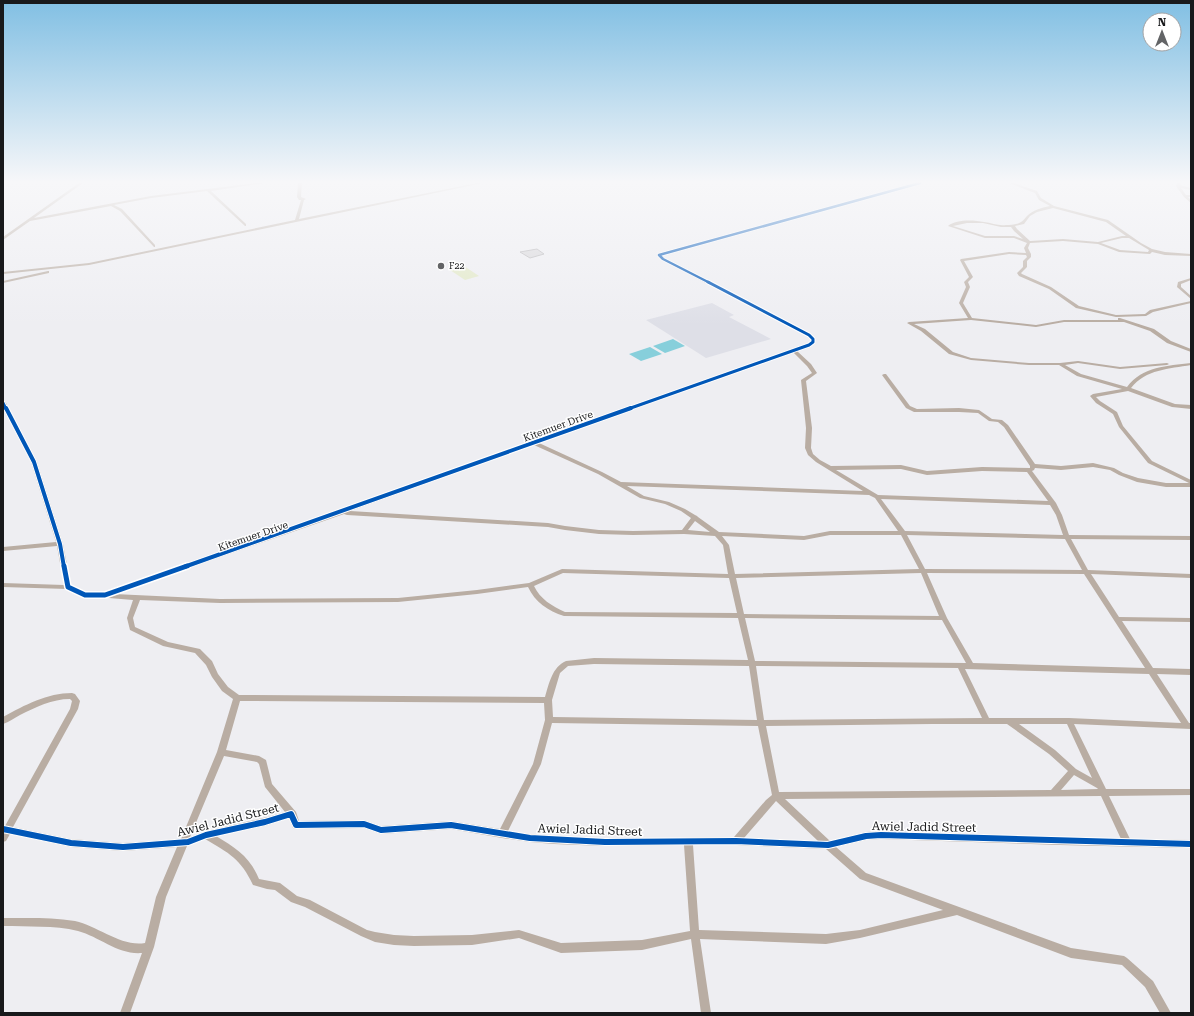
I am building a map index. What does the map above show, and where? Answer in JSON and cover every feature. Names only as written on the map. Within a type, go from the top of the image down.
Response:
[{"type":"street","points":[[3,240],[16,230]]},
{"type":"street","points":[[140,230],[154,246]]},
{"type":"street","points":[[3,282],[251,230]]},
{"type":"street","name":"Kitemuer Drive","points":[[68,587],[86,595],[106,595],[343,512],[809,345],[813,342],[813,339],[809,335],[663,259],[659,255],[748,230]]},
{"type":"street","points":[[966,230],[985,237],[1014,237],[1029,242],[1063,240],[1098,243],[1119,251],[1150,253],[1151,250]]},
{"type":"street","points":[[1015,230],[1029,242]]},
{"type":"street","points":[[1121,230],[1151,250],[1191,255]]},
{"type":"street","points":[[1098,243],[1122,237],[1129,237]]},
{"type":"street","points":[[1029,242],[1026,248],[1029,258],[1025,261],[1025,267],[1019,273],[1050,288],[1078,307],[1116,316],[1146,315],[1152,311],[1191,302]]},
{"type":"street","points":[[971,319],[962,303],[968,287],[966,282],[971,277],[962,260],[1009,253],[1029,254]]},
{"type":"street","points":[[3,274],[89,264]]},
{"type":"street","points":[[1191,279],[1179,283],[1179,287],[1191,298]]},
{"type":"street","points":[[1116,316],[1122,321]]},
{"type":"street","points":[[1191,351],[1169,342],[1152,330],[1122,321],[1064,321],[1036,326],[971,319],[908,323],[923,330],[951,353],[971,359],[1029,364],[1060,364],[1078,362],[1120,368],[1191,363]]},
{"type":"street","points":[[794,351],[815,373],[804,380],[809,428],[808,448],[811,455],[829,468],[877,497],[903,533],[923,571],[944,618],[971,666]]},
{"type":"street","points":[[1191,363],[1146,372],[1128,388],[1093,396],[1098,402],[1115,413],[1121,426],[1150,462],[1191,484]]},
{"type":"street","points":[[1060,364],[1079,375],[1128,388],[1174,406],[1191,407]]},
{"type":"street","points":[[884,375],[908,407],[916,411],[959,410],[979,412],[991,420],[1000,421],[1006,426],[1060,515],[1066,537],[1086,572],[1150,671],[1189,726]]},
{"type":"street","points":[[3,403],[34,462],[60,544],[68,587],[3,585]]},
{"type":"street","points":[[534,443],[620,484],[642,497],[667,503],[695,517],[716,533],[726,545],[752,664],[776,796],[828,845],[863,876],[1072,953],[1124,961],[1150,984],[1166,1013]]},
{"type":"street","points":[[829,468],[901,467],[927,473],[982,469],[1061,468],[1093,465],[1112,469],[1137,480],[1166,484],[1191,484]]},
{"type":"street","points":[[620,484],[870,493]]},
{"type":"street","points":[[877,497],[1053,503]]},
{"type":"street","points":[[343,512],[548,525],[570,530],[646,534],[684,532],[804,538],[830,533],[903,533],[1191,538]]},
{"type":"street","points":[[684,532],[695,517]]},
{"type":"street","points":[[3,549],[60,544]]},
{"type":"street","points":[[106,595],[137,598],[220,601],[398,600],[530,585],[562,571],[732,576],[923,571],[1086,572],[1191,576]]},
{"type":"street","points":[[530,585],[534,595],[549,607],[564,614],[944,618]]},
{"type":"street","points":[[137,598],[130,618],[132,628],[166,644],[197,651],[209,662],[215,675],[225,689],[237,698],[548,700]]},
{"type":"street","points":[[1117,619],[1191,620]]},
{"type":"street","points":[[502,834],[537,764],[549,720],[548,700],[557,672],[566,664],[594,661],[971,666],[1191,672]]},
{"type":"street","points":[[960,666],[987,721]]},
{"type":"street","points":[[3,721],[43,702],[62,695],[72,696],[76,700],[74,709],[4,833]]},
{"type":"street","points":[[125,1013],[149,947],[161,898],[185,843],[221,752],[237,698]]},
{"type":"street","points":[[549,720],[762,723],[1069,721],[1189,726]]},
{"type":"street","points":[[1009,721],[1052,752],[1073,771],[1102,789]]},
{"type":"street","points":[[1069,721],[1127,842]]},
{"type":"street","points":[[221,752],[259,759],[262,762],[268,785],[293,815]]},
{"type":"street","points":[[1054,793],[1073,771]]},
{"type":"street","points":[[736,842],[768,802],[776,796],[1054,793],[1102,789],[1191,792]]},
{"type":"street","name":"Awiel Jadid Street","points":[[4,833],[71,843],[123,846],[185,843],[206,834],[266,822],[291,814],[293,815],[296,825],[364,824],[381,830],[450,825],[502,834],[561,841],[736,842],[828,845],[861,837],[881,835],[1191,844]]},
{"type":"street","points":[[206,834],[233,851],[247,863],[256,882],[277,886],[294,899],[307,903],[364,933],[394,940],[472,940],[519,934],[561,948],[642,945],[695,934],[826,939],[860,934],[957,911]]},
{"type":"street","points":[[688,842],[695,934],[706,1013]]},
{"type":"street","points":[[3,922],[56,924],[86,928],[113,942],[132,949],[149,947]]},
{"type":"shaded area","points":[[712,303],[734,315],[729,317],[771,339],[706,358],[646,320]]},
{"type":"green space","points":[[464,266],[479,276],[465,280],[450,270]]},
{"type":"water","points":[[673,339],[685,346],[665,353],[653,346]]},
{"type":"water","points":[[650,347],[662,354],[641,361],[629,354]]},
{"type":"building","points":[[537,249],[544,254],[530,258],[520,252]]},
{"type":"cycle path","points":[[3,403],[34,462],[60,544],[68,587],[85,595],[105,595],[343,512],[809,345],[813,342],[813,339],[809,335],[663,259],[659,255],[748,230]]},
{"type":"cycle path","points":[[3,829],[71,843],[123,847],[188,842],[206,835],[265,822],[291,814],[296,825],[364,824],[381,830],[451,825],[530,838],[605,842],[736,841],[828,845],[866,836],[881,835],[1191,844]]},
{"type":"place","name":"F22","points":[[441,266]]}]
